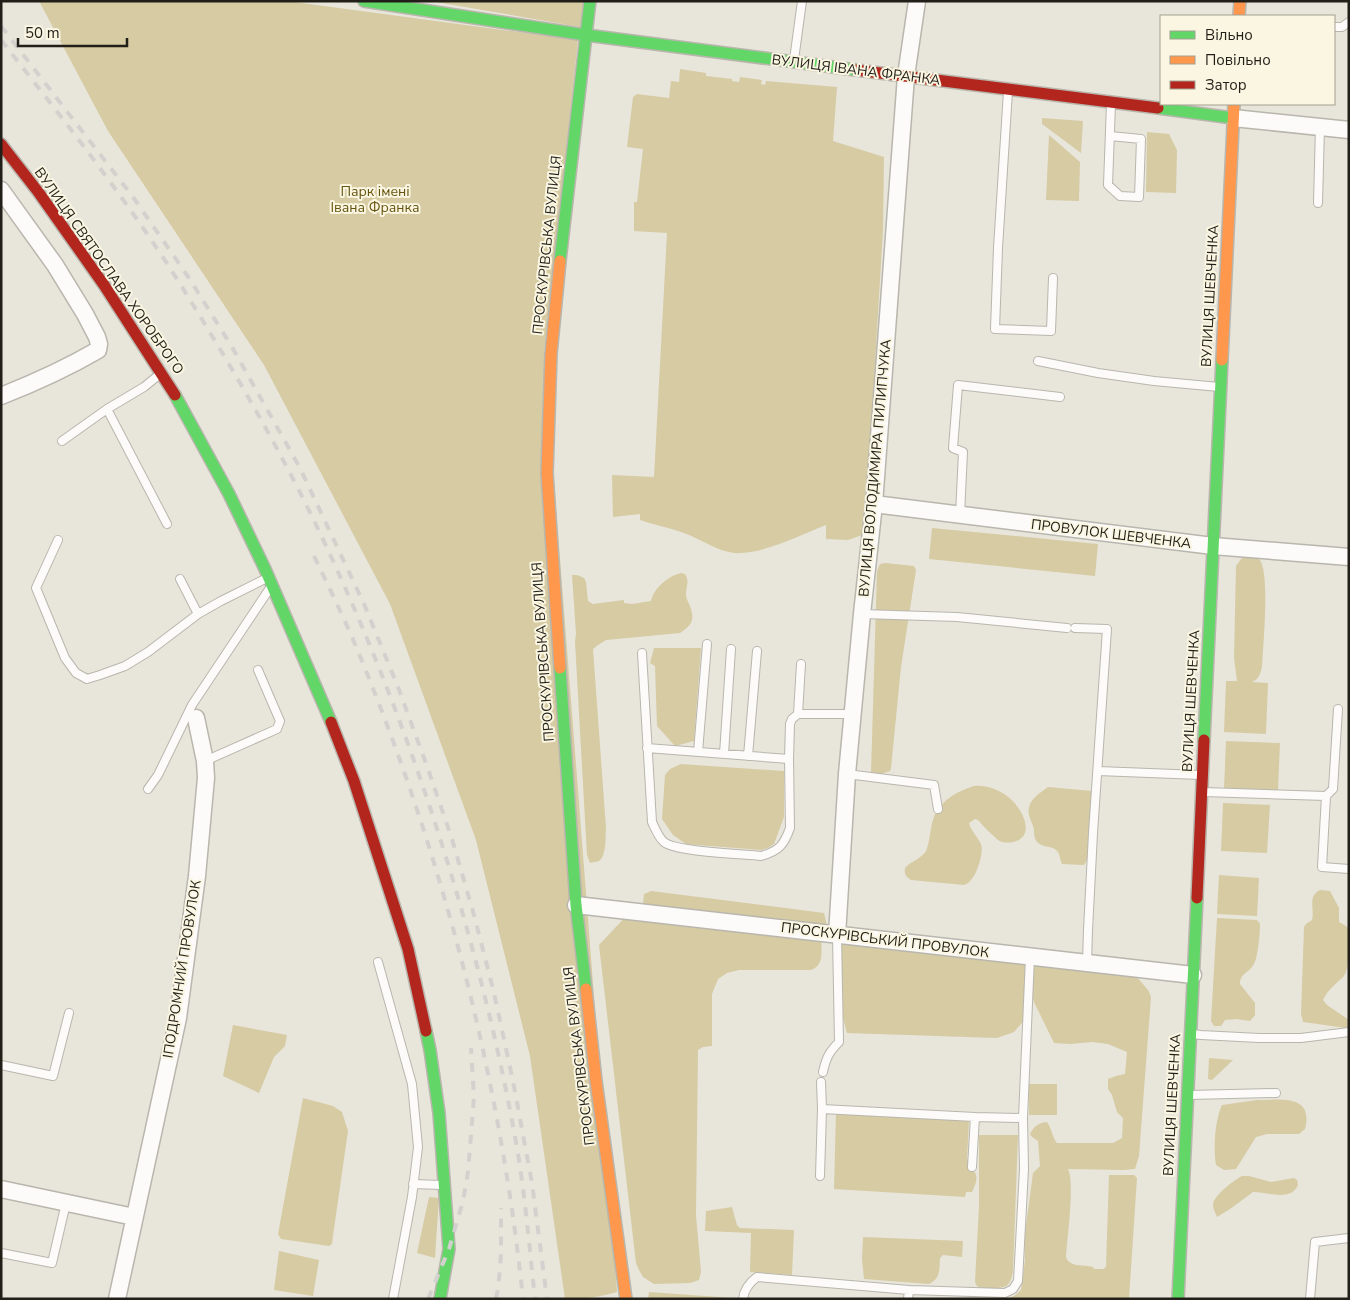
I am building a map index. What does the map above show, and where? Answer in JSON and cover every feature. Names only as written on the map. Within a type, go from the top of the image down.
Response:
[{"type":"main road","name":"ВУЛИЦЯ ІВАНА ФРАНКА","points":[[364,1],[432,6],[586,35],[794,62],[1111,102],[1234,111]]},
{"type":"main road","name":"ПРОСКУРІВСЬКА ВУЛИЦЯ","points":[[590,1],[550,354],[546,473],[576,905],[596,1081],[626,1299]]},
{"type":"main road","points":[[1239,15],[1240,1]]},
{"type":"main road","name":"ВУЛИЦЯ ШЕВЧЕНКА","points":[[1178,1299],[1234,111]]},
{"type":"main road","name":"ВУЛИЦЯ СВЯТОСЛАВА ХОРОБРОГО","points":[[1,144],[39,193],[104,285],[162,372],[229,494],[270,581],[319,693],[354,781],[408,949],[430,1050],[439,1113],[446,1186],[449,1248],[440,1299]]},
{"type":"street","name":"ВУЛИЦЯ ВОЛОДИМИРА ПИЛИПЧУКА","points":[[838,935],[852,714],[874,504],[906,76],[917,1]]},
{"type":"street","name":"ВУЛИЦЯ ІВАНА ФРАНКА","points":[[1234,111],[1320,127],[1349,130]]},
{"type":"street","points":[[1,190],[55,265],[85,314],[100,344],[98,350],[86,357],[1,396]]},
{"type":"street","name":"ПРОВУЛОК ШЕВЧЕНКА","points":[[874,504],[1213,546],[1349,557]]},
{"type":"street","name":"ІПОДРОМНИЙ ПРОВУЛОК","points":[[117,1299],[178,1018],[197,876],[206,778],[205,761],[194,712]]},
{"type":"street","name":"ПРОСКУРІВСЬКИЙ ПРОВУЛОК","points":[[576,905],[1193,976]]},
{"type":"street","points":[[1,1189],[134,1217]]},
{"type":"lane","points":[[794,62],[802,1]]},
{"type":"lane","points":[[1335,27],[1342,27],[1349,22]]},
{"type":"lane","points":[[1008,89],[995,330],[1051,330],[1053,278]]},
{"type":"lane","points":[[1110,136],[1141,139],[1140,196],[1120,196],[1108,185],[1111,102]]},
{"type":"lane","points":[[1318,203],[1320,127]]},
{"type":"lane","points":[[1038,361],[1098,374],[1221,387]]},
{"type":"lane","points":[[62,441],[107,409],[144,387],[162,372]]},
{"type":"lane","points":[[960,515],[963,452],[953,448],[958,385],[1060,397]]},
{"type":"lane","points":[[107,409],[167,524]]},
{"type":"lane","points":[[58,540],[36,588],[65,658],[76,673],[87,679],[125,666],[148,652],[198,614],[221,601],[270,581]]},
{"type":"lane","points":[[180,579],[198,614]]},
{"type":"lane","points":[[148,789],[158,775],[270,581]]},
{"type":"lane","points":[[862,614],[957,618],[1071,628],[1107,629],[1092,833],[1087,963]]},
{"type":"lane","points":[[698,752],[707,644]]},
{"type":"lane","points":[[724,754],[731,649]]},
{"type":"lane","points":[[748,756],[757,651]]},
{"type":"lane","points":[[642,653],[652,822],[657,832],[664,842],[680,848],[762,856],[773,853],[782,846],[790,828],[788,759],[790,724],[798,714],[801,664]]},
{"type":"lane","points":[[205,761],[277,728],[280,721],[258,670]]},
{"type":"lane","points":[[1202,792],[1326,796],[1334,789],[1338,709]]},
{"type":"lane","points":[[798,714],[852,714]]},
{"type":"lane","points":[[647,748],[788,759]]},
{"type":"lane","points":[[1098,770],[1202,775]]},
{"type":"lane","points":[[847,774],[934,785],[938,810]]},
{"type":"lane","points":[[1326,796],[1322,868],[1349,869]]},
{"type":"lane","points":[[823,1072],[825,1060],[832,1048],[839,1042],[838,935]]},
{"type":"lane","points":[[743,1299],[749,1282],[757,1277],[909,1290],[1005,1293],[1012,1289],[1018,1281],[1024,1168],[1023,1118],[1030,957]]},
{"type":"lane","points":[[378,962],[412,1084],[418,1147],[392,1299]]},
{"type":"lane","points":[[1,1065],[53,1076],[69,1013]]},
{"type":"lane","points":[[1190,1033],[1259,1038],[1301,1038],[1349,1032]]},
{"type":"lane","points":[[820,1176],[822,1082]]},
{"type":"lane","points":[[1187,1095],[1276,1093]]},
{"type":"lane","points":[[822,1109],[1023,1118]]},
{"type":"lane","points":[[972,1167],[975,1117]]},
{"type":"lane","points":[[413,1184],[446,1186]]},
{"type":"lane","points":[[1,1253],[52,1264],[66,1203]]},
{"type":"lane","points":[[1310,1299],[1315,1242],[1349,1238]]},
{"type":"lane","points":[[908,1299],[909,1290]]},
{"type":"green space","name":"Парк імені Івана Франка","points":[[39,1],[287,1],[578,40],[544,353],[617,1292],[578,1299],[565,1299],[530,1056],[476,840],[390,604],[264,365],[108,131]]},
{"type":"green space","points":[[430,1],[584,1],[580,27]]},
{"type":"green space","points":[[680,69],[706,73],[706,76],[732,79],[732,81],[739,82],[740,77],[762,80],[761,84],[765,85],[766,81],[837,87],[833,141],[884,157],[883,230],[868,480],[866,480],[862,535],[848,540],[826,539],[826,525],[769,548],[745,553],[734,553],[721,550],[684,533],[640,520],[640,514],[613,517],[612,475],[654,477],[667,233],[634,231],[634,202],[637,202],[643,149],[627,147],[633,97],[637,94],[669,98],[671,81],[679,82]]},
{"type":"green space","points":[[1042,118],[1083,121],[1081,153],[1042,124]]},
{"type":"green space","points":[[1147,132],[1169,134],[1177,150],[1176,193],[1146,192]]},
{"type":"green space","points":[[1049,135],[1080,162],[1079,201],[1046,200]]},
{"type":"green space","points":[[932,528],[1098,544],[1095,576],[929,559]]},
{"type":"green space","points":[[1245,556],[1255,557],[1260,560],[1265,580],[1262,667],[1258,678],[1252,682],[1268,683],[1266,734],[1224,732],[1226,681],[1237,681],[1234,658],[1236,566]]},
{"type":"green space","points":[[880,564],[914,566],[916,570],[901,667],[891,768],[890,771],[875,776],[871,773],[877,571]]},
{"type":"green space","points":[[681,573],[685,574],[687,579],[686,596],[692,615],[691,622],[687,627],[680,633],[606,640],[593,649],[606,828],[602,858],[599,861],[590,863],[587,855],[572,575],[584,578],[588,601],[593,604],[624,600],[624,603],[632,604],[651,601],[662,583]]},
{"type":"green space","points":[[654,648],[701,648],[694,741],[675,746],[657,726],[655,666],[650,663]]},
{"type":"green space","points":[[1226,741],[1280,743],[1278,791],[1224,789]]},
{"type":"green space","points":[[681,764],[784,771],[784,817],[774,844],[761,850],[686,844],[673,835],[662,819],[665,775],[670,769]]},
{"type":"green space","points":[[974,786],[996,789],[1012,801],[1025,820],[1025,834],[1013,842],[1001,842],[975,819],[969,823],[981,844],[982,853],[973,878],[969,882],[964,885],[909,879],[905,874],[905,868],[926,851],[933,820],[939,808],[955,794]]},
{"type":"green space","points":[[1048,787],[1092,791],[1088,858],[1084,865],[1062,864],[1059,853],[1056,850],[1039,844],[1036,840],[1029,815],[1029,806],[1040,792]]},
{"type":"green space","points":[[1223,803],[1270,805],[1267,853],[1221,851]]},
{"type":"green space","points":[[1219,875],[1259,878],[1257,916],[1217,914]]},
{"type":"green space","points":[[1320,890],[1330,891],[1339,908],[1339,922],[1349,929],[1349,954],[1346,972],[1323,1000],[1327,1005],[1349,1020],[1349,1026],[1346,1028],[1303,1022],[1301,1014],[1304,927],[1312,920],[1313,899]]},
{"type":"green space","points":[[651,891],[824,913],[827,926],[823,931],[821,959],[816,967],[811,970],[739,970],[727,973],[718,979],[712,994],[712,1046],[703,1047],[698,1050],[696,1215],[701,1272],[699,1280],[690,1283],[654,1284],[643,1277],[636,1263],[599,945],[631,911],[647,912],[643,904],[644,894]]},
{"type":"green space","points":[[1217,918],[1257,920],[1260,924],[1255,961],[1240,980],[1240,984],[1255,1003],[1255,1015],[1250,1021],[1225,1020],[1221,1026],[1214,1026],[1211,1021]]},
{"type":"green space","points":[[837,935],[1030,957],[1027,1017],[1014,1032],[997,1038],[847,1033],[842,1014],[842,975]]},
{"type":"green space","points":[[1038,963],[1136,976],[1148,990],[1151,997],[1139,1156],[1135,1169],[1068,1169],[1071,1198],[1066,1257],[1070,1263],[1093,1267],[1094,1269],[1106,1267],[1109,1175],[1134,1175],[1137,1178],[1129,1299],[1007,1299],[1021,1290],[1025,1260],[1024,1240],[1033,1173],[1040,1166],[1038,1141],[1030,1134],[1033,1129],[1039,1124],[1047,1122],[1057,1143],[1113,1143],[1122,1138],[1123,1118],[1117,1112],[1112,1095],[1108,1089],[1108,1079],[1125,1074],[1127,1052],[1108,1044],[1092,1042],[1054,1043],[1034,1002],[1031,990],[1032,965]]},
{"type":"green space","points":[[233,1025],[287,1035],[285,1046],[274,1057],[259,1093],[223,1076]]},
{"type":"green space","points":[[1209,1058],[1233,1060],[1212,1080],[1208,1079]]},
{"type":"green space","points":[[1029,1084],[1057,1084],[1057,1115],[1029,1115]]},
{"type":"green space","points":[[303,1098],[333,1106],[342,1112],[348,1131],[332,1244],[329,1246],[281,1239],[278,1234]]},
{"type":"green space","points":[[1257,1100],[1285,1100],[1300,1104],[1305,1110],[1305,1129],[1299,1134],[1267,1134],[1256,1137],[1236,1169],[1224,1170],[1216,1165],[1215,1151],[1216,1126],[1222,1105]]},
{"type":"green space","points":[[836,1111],[969,1120],[967,1159],[970,1160],[971,1169],[976,1174],[976,1183],[972,1192],[966,1192],[965,1197],[834,1189]]},
{"type":"green space","points":[[979,1135],[1018,1135],[1013,1271],[1009,1283],[1000,1288],[979,1287],[975,1282],[979,1206]]},
{"type":"green space","points":[[1242,1176],[1271,1182],[1294,1178],[1297,1180],[1298,1185],[1295,1190],[1284,1195],[1253,1192],[1217,1217],[1213,1205],[1216,1197]]},
{"type":"green space","points":[[429,1197],[439,1198],[435,1258],[417,1253]]},
{"type":"green space","points":[[732,1207],[737,1225],[740,1228],[794,1230],[792,1275],[750,1272],[751,1233],[705,1231],[706,1211]]},
{"type":"green space","points":[[863,1237],[963,1241],[962,1257],[943,1255],[940,1258],[936,1279],[929,1284],[864,1279],[862,1259]]},
{"type":"green space","points":[[279,1251],[319,1260],[313,1296],[274,1290]]},
{"type":"green space","points":[[649,1292],[733,1298],[734,1299],[648,1299]]},
{"type":"railway","points":[[1,26],[133,197],[189,278],[232,347],[300,468],[364,604],[398,687],[428,769],[452,839],[474,915],[494,993],[513,1081],[532,1183],[547,1299]]},
{"type":"railway","points":[[1,40],[118,192],[182,287],[254,407],[288,469],[319,531],[363,628],[420,777],[452,878],[482,986],[496,1044],[519,1160],[535,1299]]},
{"type":"railway","points":[[314,556],[352,637],[384,716],[413,797],[439,879],[462,962],[499,1130],[513,1214],[523,1299]]},
{"type":"railway","points":[[428,1299],[449,1249],[463,1201],[468,1172],[474,1097],[471,1048]]},
{"type":"railway","points":[[496,1299],[500,1265],[501,1208]]},
{"type":"traffic: fast","points":[[364,1],[586,35],[560,261]]},
{"type":"traffic: fast","points":[[590,1],[586,35],[856,70]]},
{"type":"traffic: fast","points":[[1158,108],[1233,118]]},
{"type":"traffic: fast","points":[[1204,740],[1222,360]]},
{"type":"traffic: fast","points":[[175,395],[229,494],[265,569],[331,722]]},
{"type":"traffic: fast","points":[[560,668],[576,905],[586,989]]},
{"type":"traffic: fast","points":[[1178,1299],[1197,898]]},
{"type":"traffic: fast","points":[[426,1031],[439,1113],[449,1249],[440,1299]]},
{"type":"traffic: slow","points":[[1239,15],[1240,1]]},
{"type":"traffic: slow","points":[[1222,360],[1234,105]]},
{"type":"traffic: slow","points":[[560,261],[551,354],[547,473],[560,668]]},
{"type":"traffic: slow","points":[[586,989],[596,1081],[626,1299]]},
{"type":"traffic: jam","points":[[856,70],[1158,108]]},
{"type":"traffic: jam","points":[[1,144],[39,193],[104,285],[175,395]]},
{"type":"traffic: jam","points":[[331,722],[354,781],[408,949],[426,1031]]},
{"type":"traffic: jam","points":[[1197,898],[1204,740]]}]
